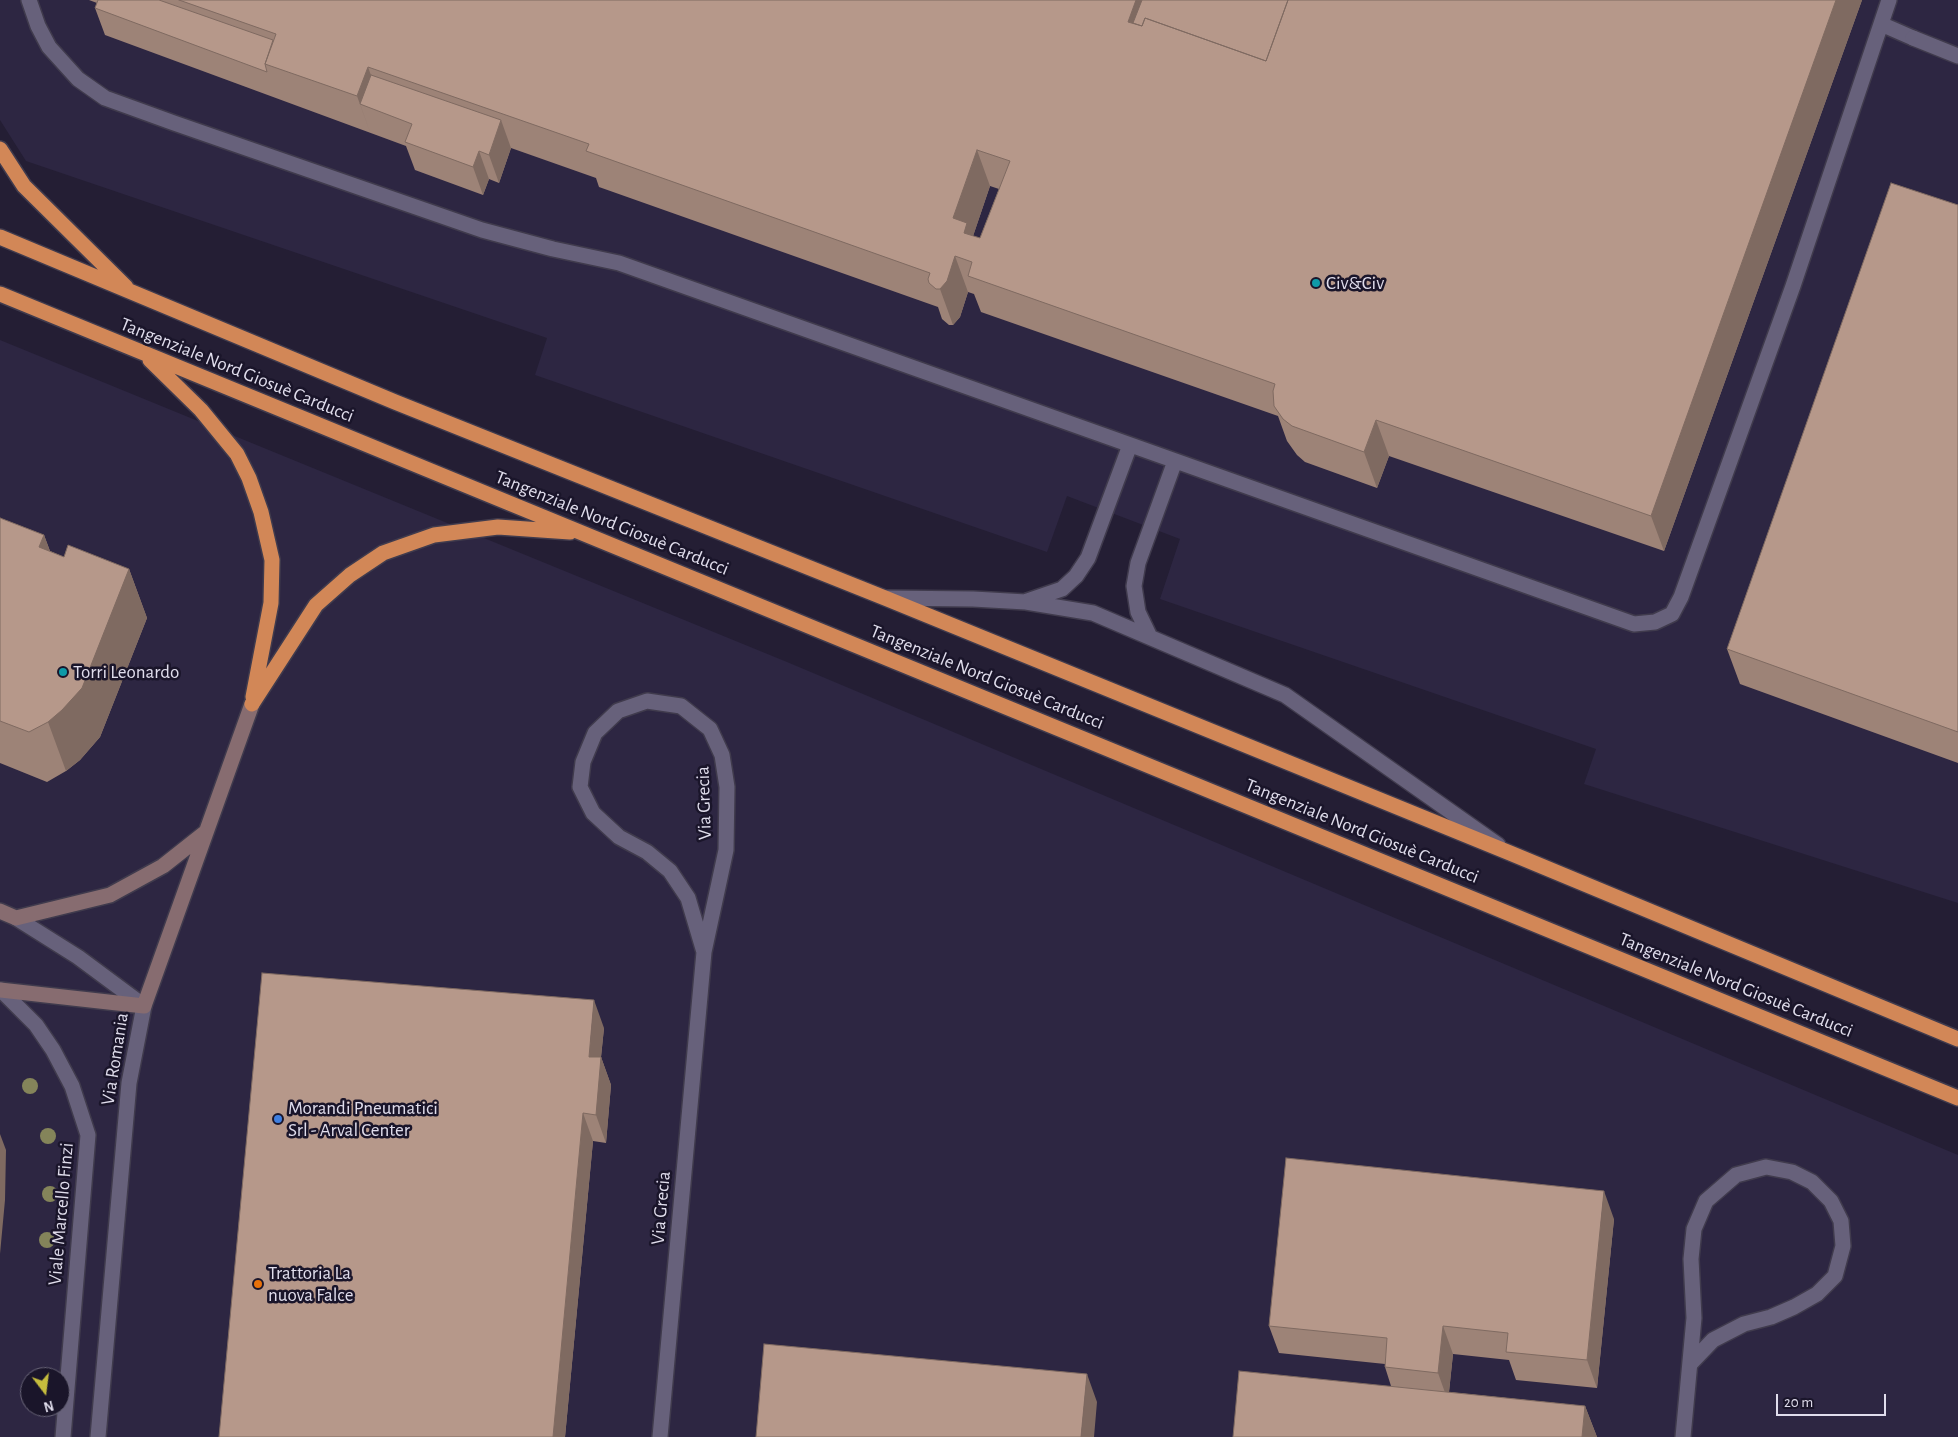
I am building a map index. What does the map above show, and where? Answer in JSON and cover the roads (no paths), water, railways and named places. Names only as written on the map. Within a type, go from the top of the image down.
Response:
[{"type":"highway","points":[[0,149],[24,186],[133,293]]},
{"type":"highway","name":"Tangenziale Nord Giosuè Carducci","points":[[0,237],[395,402],[885,598],[1510,853],[1958,1039]]},
{"type":"highway","name":"Tangenziale Nord Giosuè Carducci","points":[[0,294],[1958,1098]]},
{"type":"highway","points":[[146,355],[201,410],[237,454],[249,478],[261,512],[272,560],[272,603],[252,704]]},
{"type":"highway","points":[[252,704],[316,605],[350,575],[383,553],[434,535],[498,527],[584,533]]},
{"type":"street","points":[[29,0],[38,26],[49,47],[78,80],[105,98],[174,124],[482,230],[553,249],[627,265],[1634,624],[1655,622],[1672,614],[1684,588],[1793,286],[1889,0]]},
{"type":"street","points":[[1881,24],[1958,56]]},
{"type":"street","points":[[1026,602],[1062,589],[1076,576],[1088,558],[1130,445]]},
{"type":"street","points":[[1150,637],[1138,612],[1134,586],[1135,578],[1138,563],[1175,461]]},
{"type":"street","points":[[885,598],[1026,602],[1093,613],[1285,695],[1510,853]]},
{"type":"street","name":"Via Grecia","points":[[660,1437],[704,952],[726,850],[727,787],[722,755],[710,729],[681,706],[647,701],[618,712],[595,733],[582,762],[580,787],[593,813],[619,837],[647,852],[670,871],[688,898],[704,952]]},
{"type":"street","name":"Via Romania","points":[[98,1437],[129,1083],[144,1006],[252,704]]},
{"type":"street","points":[[16,918],[110,895],[164,866],[207,831]]},
{"type":"street","points":[[0,911],[16,918],[78,957],[144,1006]]},
{"type":"street","name":"Viale Marcello Finzi","points":[[1,990],[144,1006]]},
{"type":"street","name":"Viale Marcello Finzi","points":[[1,990],[36,1025],[53,1050],[72,1086],[88,1136],[63,1437]]},
{"type":"street","points":[[1683,1437],[1694,1318],[1691,1259],[1694,1229],[1706,1201],[1736,1175],[1766,1167],[1792,1172],[1812,1182],[1832,1201],[1841,1221],[1844,1246],[1835,1276],[1817,1294],[1794,1307],[1771,1317],[1744,1324],[1713,1340],[1690,1364]]},
{"type":"place","name":"Civ&Civ","points":[[1316,283]]},
{"type":"place","name":"Torri Leonardo","points":[[63,672]]},
{"type":"place","name":"Morandi Pneumatici Srl - Arval Center","points":[[278,1119]]},
{"type":"place","name":"Trattoria La nuova Falce","points":[[258,1284]]}]
